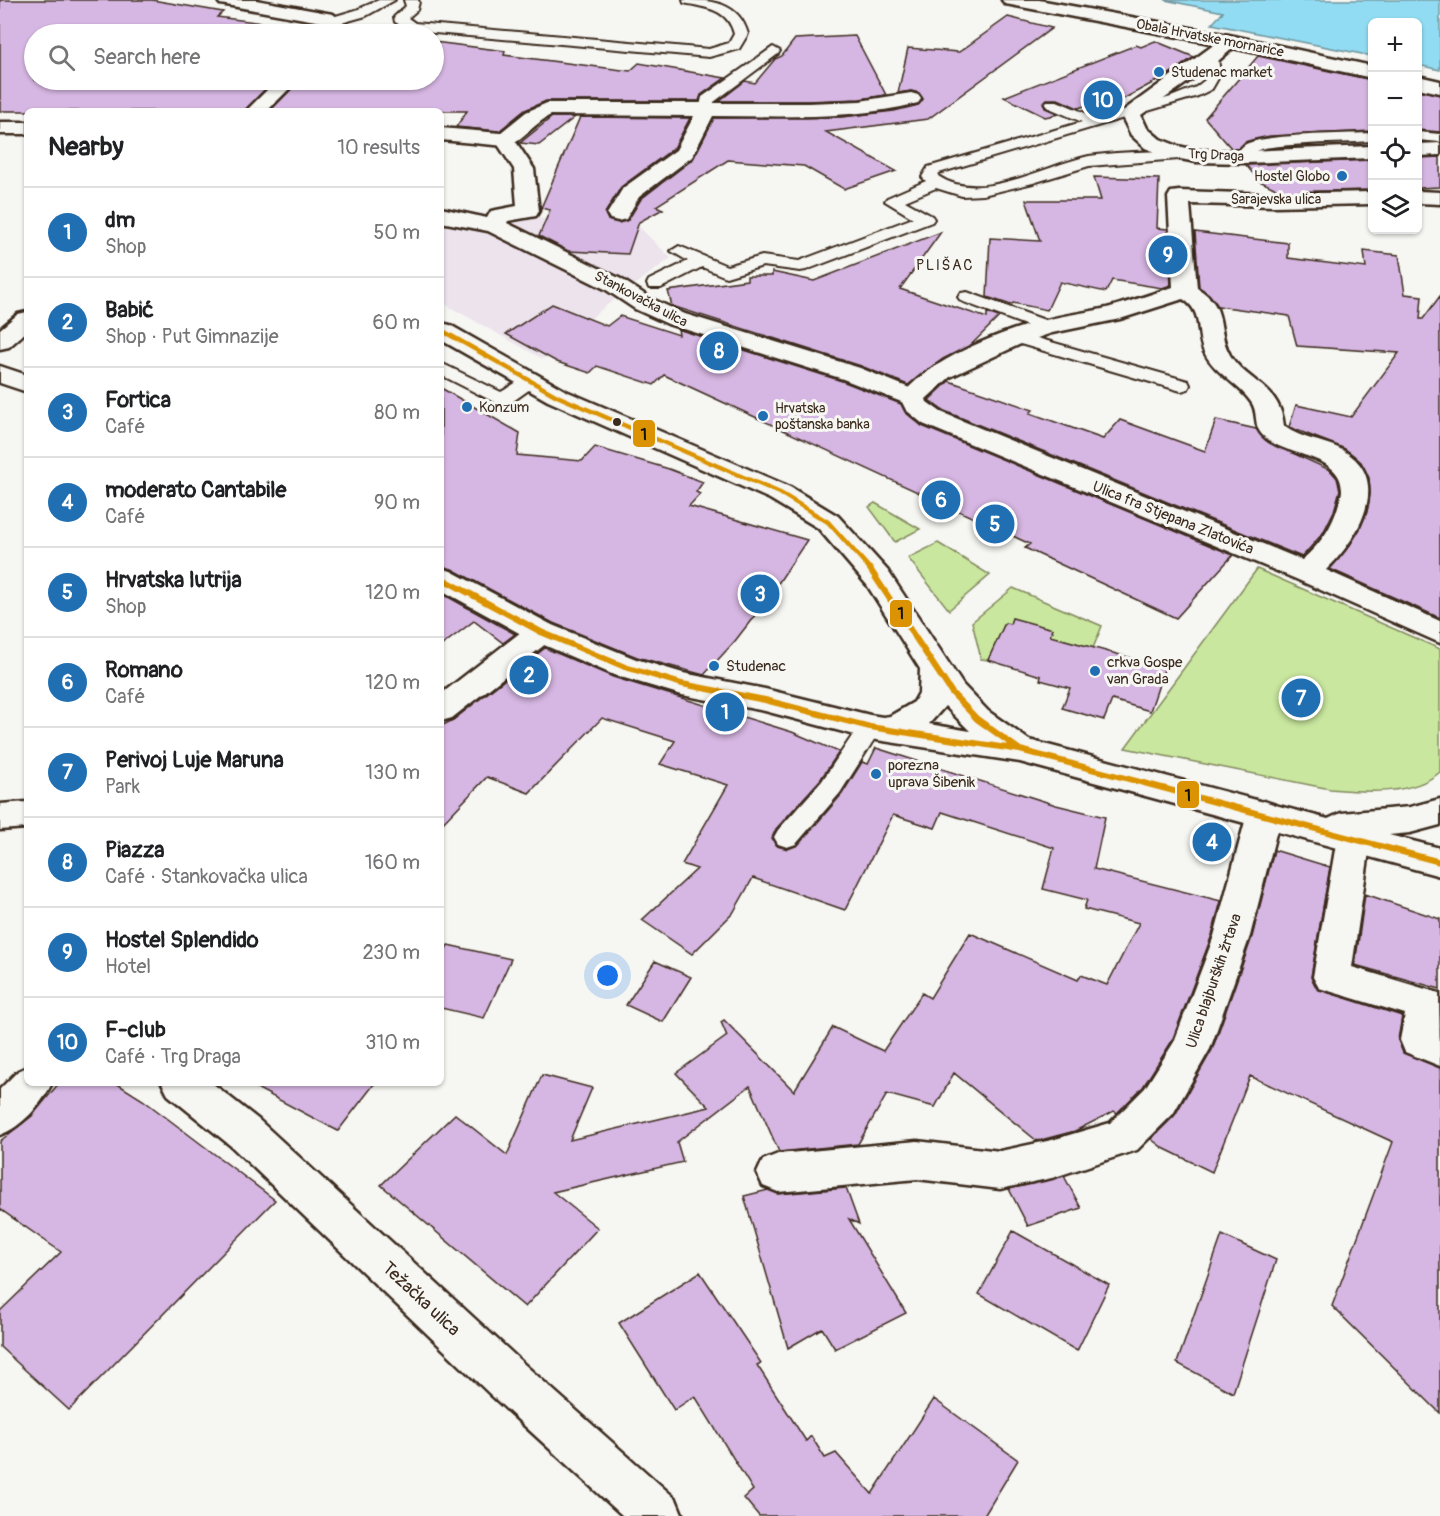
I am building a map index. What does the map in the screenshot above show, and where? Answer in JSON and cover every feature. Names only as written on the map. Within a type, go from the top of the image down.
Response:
[{"type":"street","points":[[226,0],[317,14],[328,24]]},
{"type":"street","name":"Obala Hrvatske mornarice","points":[[1011,0],[1229,41],[1368,71]]},
{"type":"street","points":[[1130,113],[1211,57],[1229,41]]},
{"type":"street","points":[[1422,83],[1440,87]]},
{"type":"street","points":[[259,108],[278,90]]},
{"type":"street","points":[[444,134],[505,140],[533,116],[548,109],[706,111],[864,107],[910,99]]},
{"type":"street","points":[[618,214],[631,193],[685,153],[706,111]]},
{"type":"street","name":"Trg Draga","points":[[1130,113],[1132,123],[1144,138],[1169,150],[1187,155],[1240,157],[1368,152]]},
{"type":"street","points":[[0,128],[24,128]]},
{"type":"street","points":[[495,226],[499,216],[528,211],[524,169],[505,140]]},
{"type":"street","points":[[1422,150],[1440,149]]},
{"type":"street","points":[[1422,197],[1440,198]]},
{"type":"street","name":"Sarajevska ulica","points":[[1185,291],[1179,198],[1274,201],[1368,198]]},
{"type":"street","name":"Stankovačka ulica","points":[[444,216],[495,226],[613,284],[626,295],[677,321],[873,380],[913,398]]},
{"type":"street","points":[[913,398],[941,372],[1016,337],[1047,327],[1112,314],[1185,291],[1204,304],[1217,353],[1226,366],[1268,403],[1272,418],[1271,429],[1284,439],[1335,457],[1349,470],[1356,489],[1348,521],[1331,549],[1306,572]]},
{"type":"street","points":[[0,342],[24,322]]},
{"type":"street","points":[[444,332],[567,400],[780,493],[828,522],[878,578],[952,693],[977,719],[1020,750]]},
{"type":"street","points":[[0,374],[24,383]]},
{"type":"street","name":"Ulica fra Stjepana Zlatovića","points":[[913,398],[915,405],[932,418],[1306,572],[1440,633]]},
{"type":"street","points":[[444,580],[541,632],[625,667],[682,684],[765,700],[876,728],[1020,750],[1440,862]]},
{"type":"street","points":[[444,708],[541,632]]},
{"type":"street","points":[[876,728],[905,724],[926,711],[932,704],[935,694],[936,667]]},
{"type":"street","points":[[1311,827],[1410,820],[1440,812]]},
{"type":"street","name":"Ulica blajburških žrtava","points":[[778,1173],[917,1160],[1000,1170],[1052,1159],[1123,1137],[1159,1101],[1191,1049],[1232,936],[1264,814]]},
{"type":"street","points":[[0,817],[24,815]]},
{"type":"street","points":[[1354,838],[1332,977],[1426,1004],[1419,1040],[1440,1049]]},
{"type":"street","points":[[0,1117],[29,1086]]},
{"type":"street","name":"Težačka ulica","points":[[186,1086],[245,1133],[508,1380],[659,1516]]},
{"type":"lane","points":[[361,13],[360,6],[366,0]]},
{"type":"lane","points":[[340,24],[389,0]]},
{"type":"lane","points":[[406,24],[402,22],[401,17],[412,7],[411,0]]},
{"type":"lane","points":[[444,30],[709,53],[734,46],[741,34],[736,16],[724,8],[689,0]]},
{"type":"lane","points":[[706,111],[706,100],[773,51]]},
{"type":"lane","points":[[1052,104],[1096,123]]},
{"type":"lane","points":[[1130,113],[933,170],[930,177],[935,183],[953,190],[975,191],[1023,181],[1087,161],[1187,155]]},
{"type":"lane","points":[[1422,136],[1440,138]]},
{"type":"lane","points":[[1240,157],[1251,147],[1368,137]]},
{"type":"lane","points":[[679,251],[726,272],[762,261],[800,266],[927,219],[893,201],[935,183]]},
{"type":"lane","points":[[655,284],[701,261]]},
{"type":"lane","points":[[967,297],[1047,327]]},
{"type":"lane","points":[[1016,337],[1181,385]]},
{"type":"lane","points":[[444,370],[502,400],[531,382]]},
{"type":"lane","points":[[787,837],[831,787],[876,728]]},
{"type":"shaded area","points":[[444,210],[639,227],[671,258],[603,308],[543,359],[444,304]]},
{"type":"green space","points":[[875,503],[920,529],[895,542],[869,507]]},
{"type":"green space","points":[[938,543],[990,575],[949,610],[908,558]]},
{"type":"green space","points":[[1257,569],[1440,649],[1440,772],[1429,780],[1402,789],[1373,791],[1330,789],[1125,748]]},
{"type":"green space","points":[[1013,588],[1102,626],[1093,648],[1058,638],[1055,643],[1013,618],[1010,624],[1005,623],[988,660],[981,659],[972,622]]},
{"type":"water","points":[[1165,0],[1440,0],[1440,70],[1422,66],[1422,18],[1368,18],[1368,55],[1212,24],[1223,12]]},
{"type":"building","points":[[0,0],[152,0],[223,12],[217,17],[270,24],[24,24],[24,90],[264,90],[247,108],[24,108],[24,111],[0,111]]},
{"type":"building","points":[[1008,17],[1052,28],[928,119],[826,132],[896,171],[844,189],[804,166],[728,160],[656,206],[663,209],[639,222],[628,254],[568,251],[539,236],[550,210],[541,208],[580,117],[690,118],[674,148],[621,187],[605,213],[608,220],[619,223],[628,220],[641,199],[693,159],[714,118],[842,117],[894,111],[918,105],[923,99],[919,93],[911,91],[898,93],[908,48],[959,52]]},
{"type":"building","points":[[855,36],[886,95],[860,99],[808,101],[719,101],[745,81],[755,83],[775,59],[782,56],[795,39]]},
{"type":"building","points":[[1155,41],[1194,57],[1169,74],[1105,109],[1088,105],[1078,108],[1058,99],[1047,99],[1043,103],[1045,108],[1059,114],[1045,117],[1004,97],[1136,45],[1141,47]]},
{"type":"building","points":[[444,43],[505,51],[504,55],[630,71],[639,63],[725,78],[701,95],[699,101],[546,101],[525,110],[499,131],[456,127],[467,111],[444,111],[444,108],[273,108],[290,90],[444,90]]},
{"type":"building","points":[[1258,56],[1368,79],[1368,131],[1270,136],[1245,142],[1238,149],[1231,148],[1205,118]]},
{"type":"building","points":[[1422,91],[1440,95],[1440,132],[1422,130]]},
{"type":"building","points":[[552,117],[575,117],[539,145],[520,143]]},
{"type":"building","points":[[1440,157],[1440,187],[1422,188],[1422,158]]},
{"type":"building","points":[[1368,160],[1368,190],[1283,192],[1259,181],[1246,165]]},
{"type":"building","points":[[1094,177],[1159,179],[1157,228],[1168,229],[1171,285],[1162,288],[1112,280],[1106,292],[1060,282],[1047,310],[1013,303],[1011,305],[987,297],[990,238],[1040,241],[1026,200],[1101,200]]},
{"type":"building","points":[[941,232],[900,289],[987,318],[987,313],[999,317],[971,345],[943,359],[908,385],[861,366],[672,306],[668,291],[747,280],[747,276],[772,276],[772,272],[814,281]]},
{"type":"building","points":[[1195,232],[1288,243],[1288,258],[1366,268],[1364,251],[1399,255],[1405,294],[1422,296],[1420,319],[1423,319],[1440,296],[1440,618],[1330,569],[1360,529],[1367,512],[1370,494],[1369,478],[1361,462],[1345,449],[1289,427],[1296,405],[1351,417],[1399,353],[1297,346],[1289,316],[1218,306],[1209,294],[1199,287]]},
{"type":"building","points":[[552,304],[607,326],[620,316],[679,335],[678,329],[842,381],[901,404],[905,412],[922,426],[1233,555],[1176,618],[1025,548],[1030,544],[664,375],[654,385],[597,366],[590,373],[557,362],[506,334]]},
{"type":"building","points":[[949,381],[1033,410],[1030,413],[1103,439],[1120,420],[1205,451],[1216,420],[1256,429],[1268,442],[1330,470],[1337,478],[1340,490],[1334,511],[1323,533],[1302,557],[942,410],[929,400]]},
{"type":"building","points":[[444,390],[520,433],[517,455],[582,461],[595,447],[669,469],[703,482],[696,492],[700,494],[689,506],[807,540],[769,597],[735,641],[704,675],[637,657],[553,623],[444,567]]},
{"type":"building","points":[[444,595],[515,634],[503,643],[474,621],[444,644]]},
{"type":"building","name":"crkva Gospe van Grada","points":[[1012,618],[1053,629],[1050,636],[1165,667],[1150,711],[1112,700],[1104,720],[1062,708],[1070,688],[1040,680],[1041,676],[988,660],[1005,623],[1010,624]]},
{"type":"building","points":[[545,648],[613,677],[792,732],[839,752],[820,780],[776,829],[772,838],[777,846],[788,849],[798,845],[842,794],[862,762],[868,764],[876,748],[1056,805],[1105,817],[1094,869],[1221,901],[1212,935],[1172,1041],[1143,1087],[1117,1113],[1114,1111],[1075,1131],[1037,1141],[954,1073],[935,1107],[887,1094],[858,1144],[779,1152],[750,1086],[677,1142],[683,1162],[553,1192],[598,1228],[525,1307],[381,1185],[455,1114],[507,1155],[542,1075],[592,1088],[570,1140],[709,1107],[676,1073],[727,1036],[721,1022],[724,1020],[794,1091],[833,1027],[883,1051],[922,993],[930,998],[970,933],[1078,980],[1081,975],[1107,985],[1139,923],[1084,909],[1087,900],[1043,889],[1054,848],[942,812],[935,828],[893,815],[845,910],[753,878],[733,913],[692,954],[642,920],[697,869],[682,864],[728,785],[660,764],[675,741],[602,718],[529,793],[487,777],[444,822],[444,724],[453,720]]},
{"type":"building","points":[[1274,850],[1330,867],[1311,977],[1317,989],[1402,1016],[1398,1040],[1403,1053],[1440,1068],[1440,1413],[1332,1306],[1393,1142],[1250,1076],[1212,1172],[1163,1148],[1151,1139],[1175,1115],[1212,1050],[1252,937]]},
{"type":"building","points":[[1365,894],[1440,919],[1440,989],[1355,965]]},
{"type":"building","points":[[448,945],[511,959],[484,1018],[444,1009],[444,953]]},
{"type":"building","points":[[655,961],[691,977],[663,1022],[626,1005]]},
{"type":"building","points":[[57,1086],[121,1086],[143,1100],[275,1200],[69,1410],[0,1347],[0,1311],[61,1252],[0,1209],[0,1141],[32,1116]]},
{"type":"building","points":[[253,1086],[373,1086],[338,1131]]},
{"type":"building","points":[[1064,1176],[1081,1208],[1028,1226],[1009,1189]]},
{"type":"building","points":[[846,1188],[859,1224],[849,1219],[906,1313],[835,1349],[822,1328],[788,1348],[744,1196],[768,1190],[778,1194]]},
{"type":"building","points":[[1013,1231],[1109,1285],[1077,1351],[979,1294]]},
{"type":"building","points":[[1222,1235],[1276,1260],[1233,1393],[1177,1363]]},
{"type":"building","points":[[700,1272],[761,1363],[757,1365],[806,1441],[811,1436],[825,1458],[836,1453],[872,1494],[934,1399],[1018,1460],[984,1516],[759,1516],[744,1498],[753,1490],[695,1396],[674,1410],[619,1323]]},
{"type":"transit line","name":"1","points":[[444,332],[557,396],[780,493],[828,522],[878,578],[952,693],[977,719],[1020,750]]},
{"type":"transit line","name":"1","points":[[444,580],[541,632],[625,667],[682,684],[765,700],[870,727],[1020,750],[1440,862]]},
{"type":"place","name":"Studenac market","points":[[1159,72]]},
{"type":"place","name":"F-club","points":[[1103,100]]},
{"type":"place","name":"Hostel Globo","points":[[1342,176]]},
{"type":"place","name":"Hostel Splendido","points":[[1168,255]]},
{"type":"place","name":"Piazza","points":[[719,351]]},
{"type":"place","name":"Konzum","points":[[467,407]]},
{"type":"place","name":"Hrvatska poštanska banka","points":[[763,416]]},
{"type":"place","name":"Romano","points":[[941,500]]},
{"type":"place","name":"Hrvatska lutrija","points":[[995,524]]},
{"type":"place","name":"Fortica","points":[[760,594]]},
{"type":"place","name":"Studenac","points":[[714,666]]},
{"type":"place","name":"crkva Gospe van Grada","points":[[1095,671]]},
{"type":"place","name":"Babić","points":[[529,675]]},
{"type":"place","name":"Perivoj Luje Maruna","points":[[1301,698]]},
{"type":"place","name":"dm","points":[[725,712]]},
{"type":"place","name":"porezna uprava Šibenik","points":[[876,774]]},
{"type":"place","name":"moderato Cantabile","points":[[1212,842]]},
{"type":"district","name":"PLIŠAC","points":[[945,265]]}]
